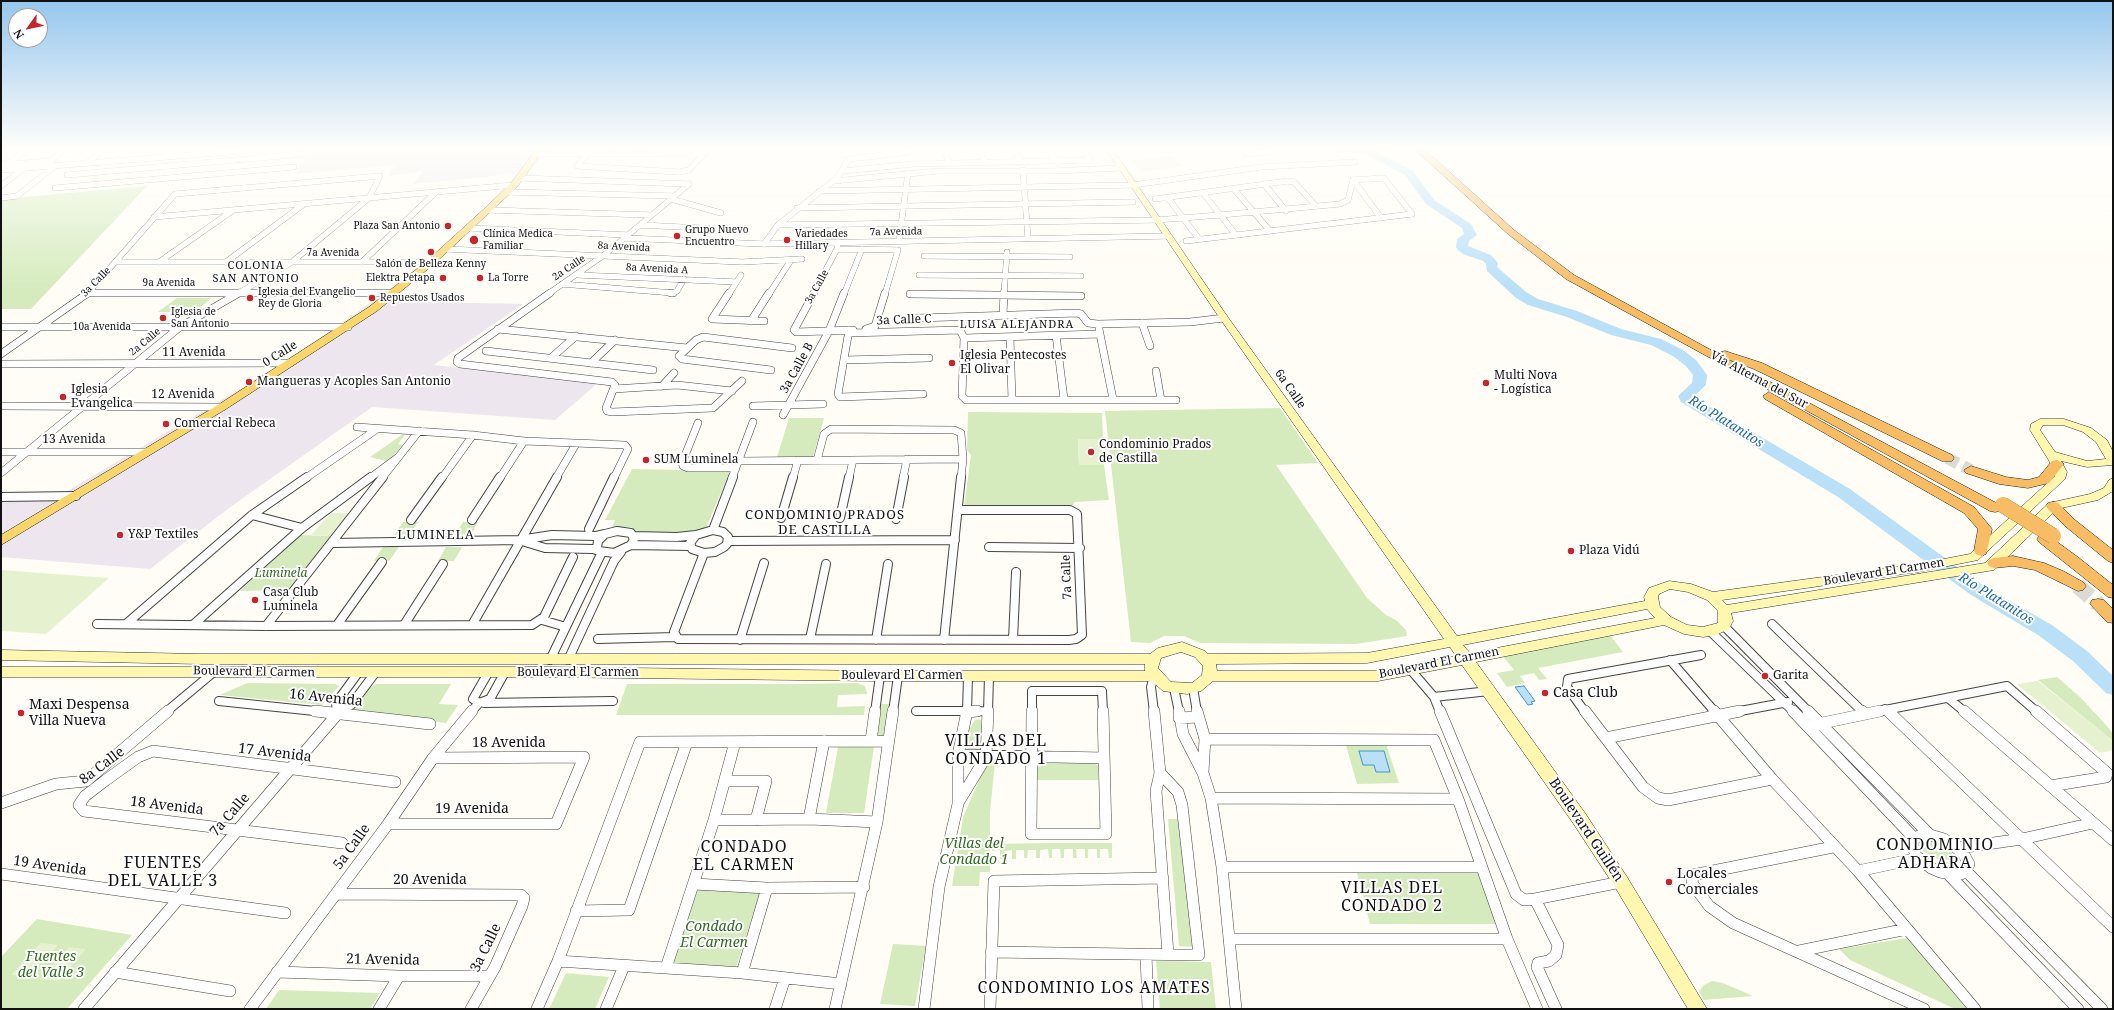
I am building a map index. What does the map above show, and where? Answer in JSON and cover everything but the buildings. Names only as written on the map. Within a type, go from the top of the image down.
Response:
[{"type":"highway","name":"Vía Alterna del Sur","points":[[1470,195],[1551,264],[1620,306],[1998,507]]},
{"type":"highway","name":"Vía Alterna del Sur","points":[[1478,195],[1549,257],[1617,300],[1710,349],[1998,507],[2048,538],[2113,583]]},
{"type":"highway","points":[[1710,349],[1758,366],[1947,458]]},
{"type":"highway","points":[[1730,365],[1744,378],[1774,399],[1969,510],[1980,520],[1985,529],[1981,551]]},
{"type":"highway","points":[[1971,470],[2004,481],[2028,484],[2044,480],[2054,459]]},
{"type":"highway","points":[[2053,506],[2070,523],[2113,558]]},
{"type":"highway","name":"Vía Alterna del Sur","points":[[2048,538],[2113,593]]},
{"type":"highway","points":[[1988,566],[2007,561],[2034,565],[2058,574],[2078,586]]},
{"type":"highway","points":[[2098,604],[2113,618]]},
{"type":"main road","name":"0 Calle","points":[[1,541],[78,496],[222,407],[348,326],[394,293],[431,262],[503,195]]},
{"type":"main road","name":"6a Calle","points":[[1140,195],[1224,318],[1464,658]]},
{"type":"main road","points":[[2040,422],[2064,422],[2087,430],[2101,440],[2113,462],[2087,464],[2054,459],[2035,430],[2035,426],[2040,422]]},
{"type":"main road","name":"Boulevard El Carmen","points":[[1712,597],[1918,568],[1974,557],[2061,477],[2061,472],[2054,459]]},
{"type":"main road","points":[[1988,566],[2053,506],[2094,497],[2108,490],[2113,482]]},
{"type":"main road","name":"Boulevard El Carmen","points":[[1724,610],[1930,578],[1988,566]]},
{"type":"main road","points":[[1669,586],[1690,588],[1712,597],[1724,610],[1726,621],[1718,629],[1688,630],[1666,620],[1659,615],[1652,604],[1651,597],[1654,591],[1669,586]]},
{"type":"main road","name":"Boulevard El Carmen","points":[[1206,659],[1367,658],[1652,604]]},
{"type":"main road","name":"Boulevard El Carmen","points":[[1209,676],[1378,676],[1464,658],[1666,620]]},
{"type":"main road","points":[[1182,647],[1192,650],[1206,659],[1210,665],[1209,676],[1203,684],[1193,688],[1174,688],[1161,682],[1154,676],[1151,669],[1154,659],[1163,650],[1182,647]]},
{"type":"main road","name":"Boulevard El Carmen","points":[[1,655],[201,659],[1154,659]]},
{"type":"main road","points":[[274,673],[270,670],[272,666],[282,658]]},
{"type":"main road","name":"Boulevard Guillén","points":[[1464,658],[1579,818],[1621,882],[1698,1009]]},
{"type":"main road","points":[[660,673],[666,668],[667,660]]},
{"type":"main road","name":"Boulevard El Carmen","points":[[1,672],[506,672],[880,676],[1154,676]]},
{"type":"street","points":[[1,198],[18,195]]},
{"type":"street","name":"3a Calle","points":[[1,354],[88,293],[173,195]]},
{"type":"street","name":"2a Calle","points":[[1,473],[86,406],[180,327],[292,262],[369,198],[370,195]]},
{"type":"street","points":[[154,218],[401,195]]},
{"type":"street","points":[[362,262],[433,195]]},
{"type":"street","points":[[638,195],[673,198],[721,213]]},
{"type":"street","name":"2a Calle","points":[[614,389],[615,385],[606,381],[460,364],[457,362],[458,358],[498,329],[562,284],[578,275],[627,237],[640,224],[676,195]]},
{"type":"street","points":[[764,244],[778,225],[815,195]]},
{"type":"street","points":[[899,241],[905,195]]},
{"type":"street","points":[[1024,195],[1028,239]]},
{"type":"street","points":[[1155,199],[1188,195]]},
{"type":"street","points":[[1205,195],[1236,235]]},
{"type":"street","points":[[1239,195],[1270,231]]},
{"type":"street","points":[[1273,195],[1286,210]]},
{"type":"street","points":[[1307,195],[1319,207]]},
{"type":"street","points":[[778,225],[1026,221],[1157,221],[1319,207],[1340,204],[1348,200],[1349,195]]},
{"type":"street","points":[[1364,195],[1381,218]]},
{"type":"street","points":[[1186,240],[1412,214],[1397,195]]},
{"type":"street","points":[[1168,198],[1199,239]]},
{"type":"street","points":[[797,208],[1133,202]]},
{"type":"street","points":[[226,262],[304,204]]},
{"type":"street","points":[[159,262],[233,210]]},
{"type":"street","points":[[488,210],[651,215]]},
{"type":"street","points":[[640,224],[742,230]]},
{"type":"street","name":"7a Avenida","points":[[468,228],[764,244],[1168,236]]},
{"type":"street","name":"3a Calle","points":[[829,331],[794,331],[837,249],[838,242]]},
{"type":"street","points":[[829,331],[870,329],[875,326],[898,252],[898,250],[894,249],[837,249]]},
{"type":"street","name":"3a Calle B","points":[[783,415],[829,331],[862,249]]},
{"type":"street","name":"8a Avenida","points":[[445,250],[604,255],[742,262],[802,259]]},
{"type":"street","points":[[1003,316],[1007,254]]},
{"type":"street","points":[[924,256],[1007,254],[1070,257]]},
{"type":"street","points":[[751,321],[791,260]]},
{"type":"street","name":"7a Avenida","points":[[116,262],[431,262]]},
{"type":"street","name":"8a Avenida A","points":[[578,275],[736,282]]},
{"type":"street","points":[[741,275],[712,319],[764,321]]},
{"type":"street","points":[[919,275],[1080,276]]},
{"type":"street","points":[[562,284],[673,292],[677,291],[684,280]]},
{"type":"street","name":"9a Avenida","points":[[88,293],[394,293]]},
{"type":"street","points":[[910,294],[1080,296]]},
{"type":"street","points":[[918,318],[1077,313],[1081,314],[1088,323],[1098,324],[1224,318]]},
{"type":"street","points":[[1142,323],[1150,346]]},
{"type":"street","points":[[1098,324],[1113,399]]},
{"type":"street","name":"10a Avenida","points":[[1,327],[348,326]]},
{"type":"street","points":[[498,329],[687,348]]},
{"type":"street","name":"3a Calle C","points":[[849,331],[960,330],[964,338]]},
{"type":"street","points":[[849,331],[838,394],[840,396],[923,394]]},
{"type":"street","points":[[1100,334],[964,338],[963,398],[970,400],[1176,400]]},
{"type":"street","points":[[1056,335],[1064,399]]},
{"type":"street","points":[[551,358],[576,336]]},
{"type":"street","points":[[771,370],[679,358],[687,348],[699,338],[703,337],[792,348]]},
{"type":"street","points":[[1010,337],[1012,400]]},
{"type":"street","points":[[591,362],[615,340]]},
{"type":"street","points":[[486,350],[653,370]]},
{"type":"street","points":[[844,360],[929,358]]},
{"type":"street","name":"11 Avenida","points":[[1,364],[290,363]]},
{"type":"street","points":[[1156,371],[1161,400]]},
{"type":"street","points":[[662,386],[674,373]]},
{"type":"street","points":[[732,391],[677,384],[614,389],[606,408],[607,411],[706,409],[718,404],[742,382]]},
{"type":"street","points":[[753,406],[822,404]]},
{"type":"street","name":"12 Avenida","points":[[1,406],[222,407]]},
{"type":"street","points":[[713,530],[753,422]]},
{"type":"street","points":[[698,423],[682,463],[683,466],[688,468],[798,460],[964,459]]},
{"type":"street","points":[[357,427],[473,435],[524,441],[576,444],[620,444],[628,448],[589,529]]},
{"type":"street","points":[[126,624],[252,515],[377,429]]},
{"type":"street","points":[[817,460],[824,434],[831,429],[954,430],[962,435],[964,459],[944,640]]},
{"type":"street","points":[[266,626],[419,431]]},
{"type":"street","points":[[411,520],[473,435]]},
{"type":"street","points":[[472,520],[524,441]]},
{"type":"street","points":[[472,625],[519,540],[576,444]]},
{"type":"street","name":"13 Avenida","points":[[1,452],[147,452]]},
{"type":"street","points":[[194,624],[302,528],[397,458]]},
{"type":"street","points":[[781,518],[798,460]]},
{"type":"street","points":[[840,518],[852,460]]},
{"type":"street","points":[[896,520],[907,460]]},
{"type":"street","points":[[1,497],[78,496]]},
{"type":"street","name":"7a Calle","points":[[959,510],[1070,510],[1079,515],[1082,635],[1076,639],[1013,640]]},
{"type":"street","points":[[252,515],[302,528]]},
{"type":"street","points":[[332,543],[519,540],[552,535],[596,536],[622,531],[634,536],[677,537],[696,535],[713,530],[723,532],[728,537],[728,541]]},
{"type":"street","points":[[600,552],[597,548],[598,541],[606,534]]},
{"type":"street","points":[[690,546],[690,543],[696,535]]},
{"type":"street","points":[[631,545],[634,536]]},
{"type":"street","points":[[519,540],[545,548],[593,549],[600,552],[621,552]]},
{"type":"street","points":[[568,660],[614,561],[621,552],[631,545],[690,546],[695,552],[704,554],[720,550],[728,541],[955,540]]},
{"type":"street","points":[[988,547],[1080,548]]},
{"type":"street","points":[[550,660],[600,552]]},
{"type":"street","points":[[675,637],[674,632],[704,554]]},
{"type":"street","points":[[97,624],[266,626],[532,625],[542,620],[573,557]]},
{"type":"street","points":[[337,625],[382,562]]},
{"type":"street","points":[[740,640],[764,563]]},
{"type":"street","points":[[404,625],[443,564]]},
{"type":"street","points":[[810,639],[826,564]]},
{"type":"street","points":[[876,640],[888,564]]},
{"type":"street","points":[[598,639],[675,637],[681,640],[1013,640],[1016,572]]},
{"type":"street","points":[[542,620],[566,627]]},
{"type":"street","points":[[1772,624],[1864,714]]},
{"type":"street","points":[[1718,629],[1760,662],[1930,835]]},
{"type":"street","points":[[1718,629],[1745,664],[1808,726],[1914,838]]},
{"type":"street","points":[[1700,655],[1568,679],[1567,687],[1643,788],[1662,800],[1677,799],[1772,779]]},
{"type":"street","points":[[1670,660],[1772,779],[1833,847],[1858,871],[1975,1009]]},
{"type":"street","points":[[1745,664],[1760,662]]},
{"type":"street","points":[[1410,669],[1434,697],[1516,894],[1524,900],[1535,899],[1621,882]]},
{"type":"street","points":[[1,803],[56,784],[86,781],[215,671]]},
{"type":"street","points":[[488,672],[473,700],[479,703],[613,701]]},
{"type":"street","name":"5a Calle","points":[[250,1009],[388,824],[433,758],[479,703],[490,699],[506,672]]},
{"type":"street","points":[[358,673],[336,703],[337,713],[351,705],[375,673]]},
{"type":"street","points":[[871,741],[880,676]]},
{"type":"street","points":[[835,1009],[864,887],[877,822],[898,676]]},
{"type":"street","points":[[924,1009],[939,887],[958,804],[958,755],[967,711],[968,676]]},
{"type":"street","points":[[958,804],[986,757],[986,711],[989,676]]},
{"type":"street","points":[[1154,676],[1151,687],[1160,773],[1156,791],[1168,954]]},
{"type":"street","points":[[1808,726],[1885,709],[2007,686],[2107,773],[2106,777],[2050,786]]},
{"type":"street","points":[[1174,688],[1183,734],[1203,773],[1211,798],[1222,867],[1236,1009]]},
{"type":"street","points":[[1193,688],[1198,717],[1205,739],[1203,773]]},
{"type":"street","points":[[1032,691],[1102,691],[1104,758],[1106,834],[1031,834],[1032,691]]},
{"type":"street","points":[[1434,697],[1489,691]]},
{"type":"street","points":[[1948,698],[2113,840]]},
{"type":"street","points":[[1606,738],[1719,717],[1797,700]]},
{"type":"street","name":"16 Avenida","points":[[219,701],[430,724]]},
{"type":"street","points":[[1885,709],[2113,927]]},
{"type":"street","points":[[916,711],[986,711]]},
{"type":"street","name":"7a Calle","points":[[84,1009],[337,713]]},
{"type":"street","points":[[1179,718],[1198,717]]},
{"type":"street","points":[[1205,739],[1434,740],[1458,798],[1507,939],[1537,1009]]},
{"type":"street","points":[[537,1009],[558,961],[640,742],[889,741]]},
{"type":"street","points":[[576,911],[629,910],[687,742]]},
{"type":"street","points":[[666,968],[714,820],[735,742]]},
{"type":"street","points":[[809,819],[824,742]]},
{"type":"street","name":"17 Avenida","points":[[153,751],[394,782]]},
{"type":"street","name":"8a Calle","points":[[84,811],[80,809],[79,805],[85,796],[138,756],[153,751]]},
{"type":"street","points":[[958,755],[1032,758],[1104,758]]},
{"type":"street","name":"18 Avenida","points":[[433,758],[584,757],[556,824]]},
{"type":"street","points":[[991,952],[1199,955],[1182,805],[1178,792],[1160,773]]},
{"type":"street","points":[[725,780],[766,781],[756,820]]},
{"type":"street","points":[[1211,798],[1458,798]]},
{"type":"street","name":"18 Avenida","points":[[84,811],[342,844]]},
{"type":"street","points":[[714,820],[809,819],[877,822]]},
{"type":"street","points":[[1958,848],[2022,839],[2093,823]]},
{"type":"street","name":"19 Avenida","points":[[388,824],[556,824]]},
{"type":"street","points":[[1930,835],[1944,839],[1958,848],[1966,857],[1968,864],[1966,871],[1958,875],[1948,874],[1931,868],[1919,858],[1913,849],[1912,843],[1914,838],[1918,836],[1930,835]]},
{"type":"street","points":[[1833,847],[1693,875],[1692,883],[1709,906],[1733,923],[1799,951],[1924,1009]]},
{"type":"street","points":[[1858,871],[1919,858]]},
{"type":"street","points":[[1222,867],[1481,867]]},
{"type":"street","points":[[1966,871],[2102,1009]]},
{"type":"street","name":"19 Avenida","points":[[1,874],[285,913]]},
{"type":"street","points":[[1948,874],[2078,1009]]},
{"type":"street","points":[[990,1009],[994,881],[1163,878]]},
{"type":"street","points":[[694,884],[767,888],[864,887]]},
{"type":"street","points":[[742,973],[767,888]]},
{"type":"street","name":"20 Avenida","points":[[336,894],[520,895],[524,898]]},
{"type":"street","name":"3a Calle","points":[[471,1009],[495,967],[522,906],[524,898]]},
{"type":"street","points":[[1535,899],[1558,945],[1556,955],[1548,961],[1538,963],[1537,967],[1556,1009]]},
{"type":"street","points":[[1799,951],[1907,929]]},
{"type":"street","points":[[1230,939],[1507,939]]},
{"type":"street","points":[[1146,954],[1148,1009]]},
{"type":"street","points":[[558,961],[742,973],[841,984]]},
{"type":"street","points":[[606,1009],[624,966]]},
{"type":"street","points":[[115,972],[230,991]]},
{"type":"street","name":"21 Avenida","points":[[277,972],[399,976],[489,976]]},
{"type":"street","points":[[379,1009],[399,976]]},
{"type":"street","points":[[775,1009],[785,978]]},
{"type":"shaded area","points":[[373,301],[523,304],[434,365],[598,383],[555,420],[372,407],[229,508],[150,569],[1,557],[1,501],[52,500],[289,360]]},
{"type":"green space","points":[[44,195],[138,195],[31,309],[1,309],[1,199]]},
{"type":"green space","points":[[177,298],[212,298],[194,312],[158,312]]},
{"type":"green space","points":[[1280,408],[1318,463],[1276,465],[1367,598],[1386,615],[1396,620],[1406,630],[1407,636],[1356,644],[1200,643],[1184,636],[1164,636],[1150,643],[1131,642],[1105,411]]},
{"type":"green space","name":"Condominio Prados de Castilla","points":[[968,412],[1102,413],[1103,439],[1078,439],[1079,465],[1104,465],[1109,500],[1075,502],[1071,507],[964,507],[971,455],[967,450]]},
{"type":"green space","points":[[789,418],[824,418],[813,457],[777,457]]},
{"type":"green space","points":[[403,434],[405,435],[398,444],[403,445],[386,461],[370,457]]},
{"type":"green space","name":"Condominio Prados de Castilla","points":[[1078,439],[1103,439],[1104,465],[1079,465]]},
{"type":"green space","points":[[632,469],[730,471],[706,528],[695,532],[637,532],[631,527],[612,527],[615,520],[605,520]]},
{"type":"green space","points":[[331,513],[349,513],[331,536],[311,535]]},
{"type":"green space","points":[[403,522],[418,522],[409,535],[394,535]]},
{"type":"green space","points":[[463,522],[478,522],[471,535],[455,535]]},
{"type":"green space","name":"Luminela","points":[[300,535],[331,536],[288,590],[240,591]]},
{"type":"green space","points":[[383,547],[399,547],[389,561],[374,561]]},
{"type":"green space","points":[[446,547],[462,547],[454,561],[438,561]]},
{"type":"green space","points":[[1,570],[109,578],[46,634],[1,631]]},
{"type":"green space","points":[[1609,634],[1623,652],[1538,668],[1547,679],[1539,680],[1534,673],[1520,676],[1525,683],[1507,687],[1497,673],[1514,670],[1501,654]]},
{"type":"green space","points":[[2057,677],[2080,697],[2107,726],[2113,734],[2113,741],[2038,680]]},
{"type":"green space","points":[[2038,681],[2113,741],[2113,750],[2100,753],[2017,684]]},
{"type":"green space","points":[[247,683],[336,684],[339,686],[322,705],[220,695]]},
{"type":"green space","points":[[857,683],[865,686],[867,694],[838,695],[837,707],[865,706],[864,715],[616,715],[627,684]]},
{"type":"green space","points":[[376,684],[451,684],[439,704],[458,705],[446,723],[353,711],[366,690]]},
{"type":"green space","points":[[876,704],[894,704],[889,741],[871,741]]},
{"type":"green space","points":[[975,720],[981,720],[981,749],[978,751],[966,750],[969,730]]},
{"type":"green space","points":[[1385,741],[1399,783],[1357,784],[1345,742]]},
{"type":"green space","points":[[874,746],[864,813],[826,813],[838,747]]},
{"type":"green space","name":"Villas del Condado 1","points":[[987,762],[995,762],[990,812],[990,872],[980,872],[979,886],[952,886],[963,817]]},
{"type":"green space","name":"Villas del Condado 1","points":[[1094,762],[1098,766],[1098,780],[1037,780],[1037,768],[1043,763]]},
{"type":"green space","name":"CONDOMINIO LOS AMATES","points":[[1168,819],[1180,819],[1192,947],[1179,946]]},
{"type":"green space","name":"CONDOMINIO ADHARA","points":[[1933,836],[1952,851],[1952,858],[1949,860],[1939,860],[1923,851],[1918,840]]},
{"type":"green space","points":[[1112,843],[1112,858],[1109,858],[1108,849],[1100,849],[1100,858],[1097,858],[1097,849],[1088,849],[1088,858],[1085,858],[1085,849],[1076,849],[1077,858],[1073,858],[1073,849],[1064,849],[1064,858],[1061,858],[1060,849],[1052,849],[1052,858],[1049,858],[1048,849],[1040,850],[1040,858],[1036,858],[1036,850],[1028,850],[1027,858],[1024,858],[1024,850],[1016,850],[1016,859],[1012,859],[1012,850],[1004,851],[1004,859],[1000,859],[1000,850],[992,851],[992,844]]},
{"type":"green space","name":"VILLAS DEL CONDADO 2","points":[[1356,869],[1479,869],[1498,924],[1370,924]]},
{"type":"green space","name":"Condado El Carmen","points":[[698,888],[760,892],[736,968],[671,963]]},
{"type":"green space","name":"Fuentes del Valle 3","points":[[37,919],[132,935],[67,1009],[1,1009],[1,957]]},
{"type":"green space","points":[[1907,938],[1967,1007],[1965,1009],[1955,1009],[1850,960],[1839,949]]},
{"type":"green space","points":[[41,943],[58,945],[29,977],[11,975]]},
{"type":"green space","points":[[893,944],[926,946],[915,1006],[880,1004]]},
{"type":"green space","points":[[69,947],[86,949],[58,981],[40,979]]},
{"type":"green space","name":"CONDOMINIO LOS AMATES","points":[[1156,961],[1211,962],[1216,1009],[1160,1009]]},
{"type":"green space","points":[[566,973],[609,977],[595,1009],[549,1009]]},
{"type":"green space","points":[[1712,981],[1723,983],[1753,996],[1703,1000],[1699,991],[1704,985]]},
{"type":"green space","points":[[279,990],[380,993],[370,1009],[266,1009]]},
{"type":"water","points":[[1524,686],[1535,701],[1531,702],[1533,704],[1528,705],[1515,687]]},
{"type":"water","points":[[1359,751],[1384,751],[1390,772],[1376,772],[1374,765],[1363,765]]},
{"type":"waterway","name":"Río Platanitos","points":[[1425,195],[1430,202],[1467,226],[1471,235],[1463,239],[1462,247],[1467,251],[1487,258],[1492,263],[1491,268],[1521,295],[1533,302],[1572,314],[1616,332],[1656,342],[1678,353],[1691,363],[1700,375],[1699,385],[1685,396],[1686,399],[1844,493],[1978,591],[2045,630],[2080,656],[2113,688]]},
{"type":"tunnel","points":[[1947,458],[1971,470]]},
{"type":"tunnel","points":[[2078,586],[2098,604]]},
{"type":"place","name":"Plaza San Antonio","points":[[448,226]]},
{"type":"place","name":"Grupo Nuevo Encuentro","points":[[677,236]]},
{"type":"place","name":"Clínica Medica Familiar","points":[[474,240]]},
{"type":"place","name":"Variedades Hillary","points":[[787,240]]},
{"type":"place","name":"Salón de Belleza Kenny","points":[[431,252]]},
{"type":"place","name":"Elektra Petapa","points":[[443,278]]},
{"type":"place","name":"La Torre","points":[[480,278]]},
{"type":"place","name":"Iglesia del Evangelio Rey de Gloria","points":[[250,298]]},
{"type":"place","name":"Repuestos Usados","points":[[372,298]]},
{"type":"place","name":"Iglesia de San Antonio","points":[[163,318]]},
{"type":"place","name":"Iglesia Pentecostes El Olivar","points":[[952,363]]},
{"type":"place","name":"Mangueras y Acoples San Antonio","points":[[249,382]]},
{"type":"place","name":"Multi Nova - Logística","points":[[1486,383]]},
{"type":"place","name":"Iglesia Evangelica","points":[[63,397]]},
{"type":"place","name":"Comercial Rebeca","points":[[166,424]]},
{"type":"place","name":"Condominio Prados de Castilla","points":[[1091,452]]},
{"type":"place","name":"SUM Luminela","points":[[646,460]]},
{"type":"place","name":"Y&P Textiles","points":[[120,535]]},
{"type":"place","name":"Plaza Vidú","points":[[1571,551]]},
{"type":"place","name":"Casa Club Luminela","points":[[255,600]]},
{"type":"place","name":"Garita","points":[[1765,676]]},
{"type":"place","name":"Casa Club","points":[[1545,693]]},
{"type":"place","name":"Maxi Despensa Villa Nueva","points":[[21,713]]},
{"type":"place","name":"Locales Comerciales","points":[[1669,882]]},
{"type":"district","name":"COLONIA SAN ANTONIO","points":[[256,272]]},
{"type":"district","name":"LUISA ALEJANDRA","points":[[1017,325]]},
{"type":"district","name":"CONDOMINIO PRADOS DE CASTILLA","points":[[825,522]]},
{"type":"district","name":"LUMINELA","points":[[436,535]]},
{"type":"district","name":"VILLAS DEL CONDADO 1","points":[[996,750]]},
{"type":"district","name":"CONDOMINIO ADHARA","points":[[1935,854]]},
{"type":"district","name":"CONDADO EL CARMEN","points":[[744,856]]},
{"type":"district","name":"FUENTES DEL VALLE 3","points":[[163,872]]},
{"type":"district","name":"VILLAS DEL CONDADO 2","points":[[1392,897]]},
{"type":"district","name":"CONDOMINIO LOS AMATES","points":[[1094,988]]}]
